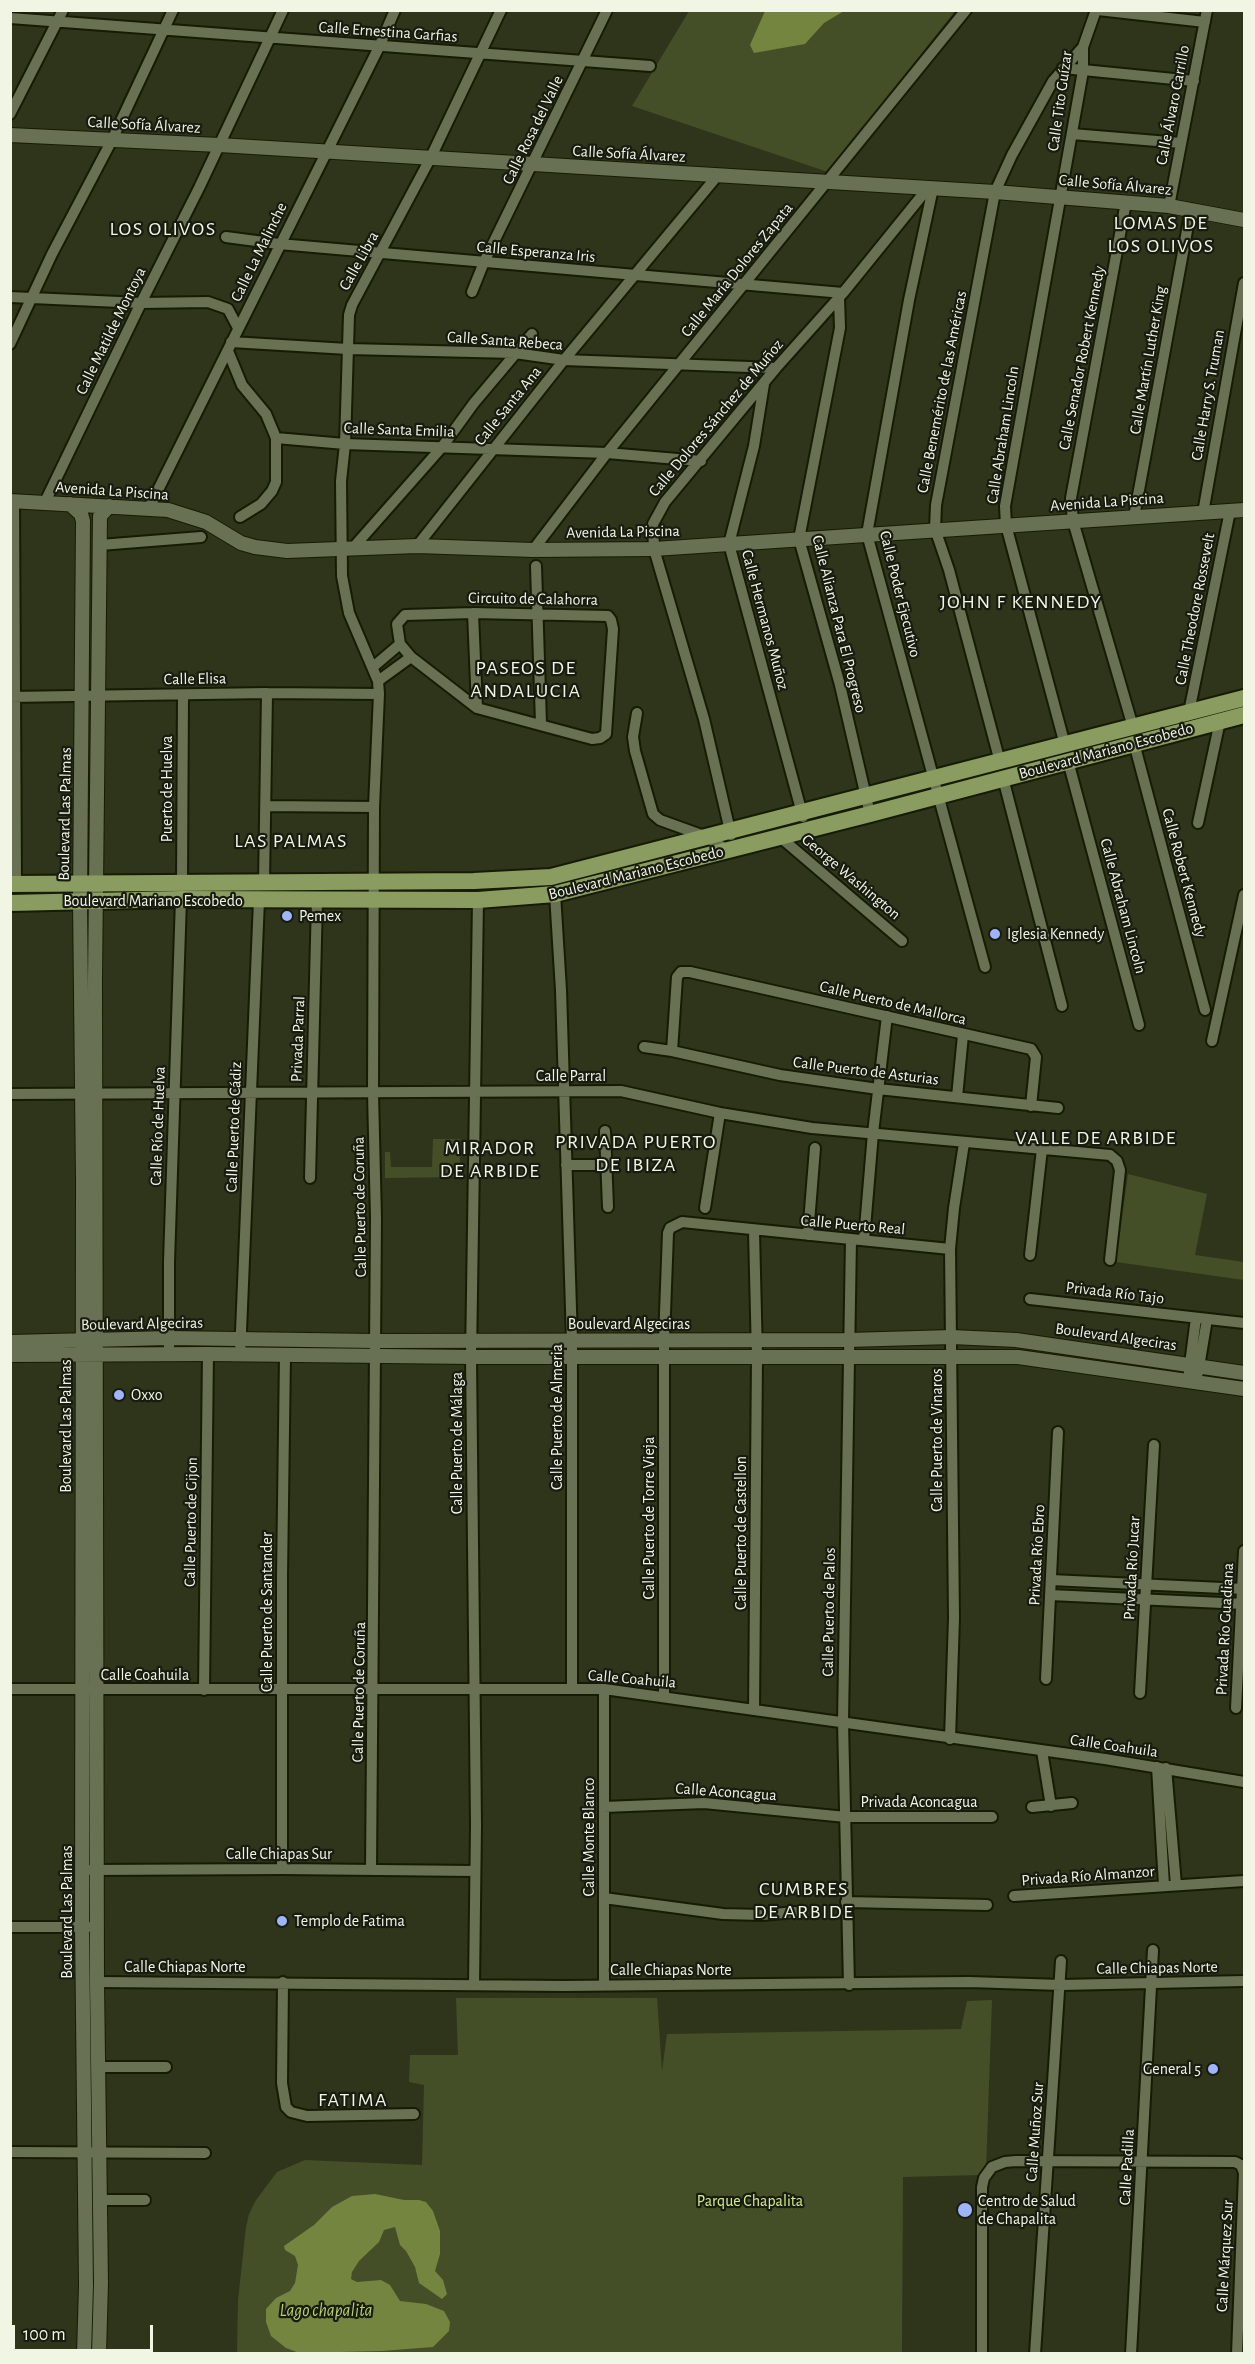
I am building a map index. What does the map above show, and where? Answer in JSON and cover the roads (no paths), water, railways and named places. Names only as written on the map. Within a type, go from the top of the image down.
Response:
[{"type":"main road","name":"Boulevard Mariano Escobedo","points":[[1133,735],[1190,712],[1245,698]]},
{"type":"main road","name":"Boulevard Mariano Escobedo","points":[[14,884],[89,883],[258,900],[478,900],[555,894],[780,837],[804,822],[866,797],[1003,778],[1066,753],[1133,735],[1220,721],[1245,714]]},
{"type":"main road","name":"Boulevard Mariano Escobedo","points":[[10,903],[89,900],[264,883],[529,880],[566,874],[730,831],[870,814],[1000,762],[1066,753]]},
{"type":"street","points":[[10,114],[63,10]]},
{"type":"street","points":[[10,344],[112,140],[173,10]]},
{"type":"street","name":"Calle Matilde Montoya","points":[[45,502],[283,10]]},
{"type":"street","name":"Calle La Malinche","points":[[149,508],[379,47],[395,10]]},
{"type":"street","name":"Calle Libra","points":[[346,550],[341,481],[345,444],[349,315],[352,305],[430,159],[501,10]]},
{"type":"street","name":"Calle Rosa del Valle","points":[[472,292],[484,262],[607,10]]},
{"type":"street","name":"Calle María Dolores Zapata","points":[[533,550],[607,453],[829,182],[966,10]]},
{"type":"street","points":[[1097,10],[1206,16]]},
{"type":"street","name":"Calle Tito Guízar","points":[[1061,197],[1083,71],[1083,46],[1097,10]]},
{"type":"street","name":"Calle Álvaro Carrillo","points":[[1169,206],[1206,16]]},
{"type":"street","name":"Calle Ernestina Garfias","points":[[10,18],[650,66]]},
{"type":"street","name":"Calle Benemérito de las Américas","points":[[1000,762],[949,570],[935,529],[936,505],[995,192],[1012,155],[1063,68],[1083,46]]},
{"type":"street","points":[[1063,68],[1194,81]]},
{"type":"street","points":[[1072,134],[1181,143]]},
{"type":"street","name":"Calle Sofía Álvarez","points":[[10,135],[718,175],[1126,201],[1191,209],[1245,220]]},
{"type":"street","name":"Calle Santa Ana","points":[[417,546],[564,360],[718,175]]},
{"type":"street","name":"Calle Dolores Sánchez de Muñoz","points":[[731,849],[730,831],[704,719],[654,549],[653,524],[659,511],[765,381],[841,296],[930,188]]},
{"type":"street","name":"Calle Poder Ejecutivo","points":[[930,188],[867,534],[985,967]]},
{"type":"street","name":"Calle Abraham Lincoln","points":[[1061,197],[1011,468],[1005,506],[1006,525],[1139,1025]]},
{"type":"street","name":"Calle Senador Robert Kennedy","points":[[1073,521],[1071,498],[1075,472],[1126,201]]},
{"type":"street","name":"Calle Martín Luther King","points":[[1134,517],[1191,209]]},
{"type":"street","name":"Calle Esperanza Iris","points":[[226,237],[279,244],[744,283],[841,296]]},
{"type":"street","name":"Calle Harry S. Truman","points":[[1203,513],[1245,283]]},
{"type":"street","name":"Calle Alianza Para El Progreso","points":[[841,296],[840,328],[799,539],[840,685],[870,814]]},
{"type":"street","points":[[10,297],[141,303],[216,303],[228,309],[238,328]]},
{"type":"street","points":[[346,550],[442,447],[532,334]]},
{"type":"street","points":[[229,346],[242,385],[266,414],[276,438],[277,475],[272,491],[261,504],[240,517]]},
{"type":"street","name":"Calle Santa Rebeca","points":[[229,346],[516,353],[564,360],[776,368]]},
{"type":"street","name":"Calle Hermanos Muñoz","points":[[765,381],[754,446],[729,544],[804,822]]},
{"type":"street","name":"Calle Santa Emilia","points":[[276,438],[345,444],[607,453],[701,461]]},
{"type":"street","points":[[12,501],[14,884]]},
{"type":"street","name":"Avenida La Piscina","points":[[12,501],[70,504],[105,511],[149,508],[181,513],[206,522],[232,539],[255,548],[287,551],[417,546],[533,550],[654,549],[1245,510]]},
{"type":"street","points":[[70,504],[82,516],[91,512],[105,511]]},
{"type":"street","name":"Boulevard Las Palmas","points":[[89,883],[99,695],[100,545],[105,511]]},
{"type":"street","name":"Calle Theodore Rossevelt","points":[[1190,712],[1230,511]]},
{"type":"street","name":"Boulevard Las Palmas","points":[[82,516],[82,695],[89,883],[83,1347],[90,1690],[90,1870],[97,1927],[100,2067],[99,2354]]},
{"type":"street","name":"Calle Robert Kennedy","points":[[1073,521],[1133,735],[1205,1010]]},
{"type":"street","points":[[100,545],[201,537]]},
{"type":"street","name":"Calle Puerto de Coruña","points":[[346,550],[346,603],[373,667],[379,693],[374,807],[373,1093],[376,1220],[371,1870]]},
{"type":"street","points":[[536,566],[541,724]]},
{"type":"street","points":[[473,613],[477,708]]},
{"type":"street","name":"Circuito de Calahorra","points":[[538,614],[603,615],[608,616],[613,625],[606,734],[600,738],[592,739],[477,708],[411,657],[400,644],[397,624],[405,615],[538,614]]},
{"type":"street","points":[[373,667],[400,644]]},
{"type":"street","points":[[378,681],[411,657]]},
{"type":"street","points":[[264,883],[267,693]]},
{"type":"street","name":"Calle Elisa","points":[[12,697],[379,693]]},
{"type":"street","name":"Puerto de Huelva","points":[[182,891],[183,695]]},
{"type":"street","points":[[637,713],[633,737],[648,805],[653,814],[660,820],[707,837],[731,849]]},
{"type":"street","points":[[1198,823],[1220,721]]},
{"type":"street","points":[[1003,778],[1062,1006]]},
{"type":"street","points":[[266,806],[374,807]]},
{"type":"street","name":"George Washington","points":[[780,837],[902,940]]},
{"type":"street","name":"Calle Río de Huelva","points":[[169,1354],[174,1092],[182,891]]},
{"type":"street","name":"Calle Puerto de Almeria","points":[[555,894],[561,990],[562,1091],[572,1348],[572,1689]]},
{"type":"street","points":[[1212,1041],[1245,895]]},
{"type":"street","name":"Calle Puerto de Cádiz","points":[[240,1355],[258,900]]},
{"type":"street","name":"Privada Parral","points":[[310,1178],[317,900]]},
{"type":"street","name":"Calle Puerto de Málaga","points":[[474,1985],[471,1357],[478,900]]},
{"type":"street","name":"Calle Puerto de Mallorca","points":[[672,1051],[677,977],[681,972],[690,972],[1034,1050],[1036,1057],[1031,1106]]},
{"type":"street","points":[[864,1240],[873,1133],[887,1016]]},
{"type":"street","points":[[957,1097],[963,1035]]},
{"type":"street","name":"Calle Puerto de Asturias","points":[[644,1047],[672,1051],[780,1076],[1058,1108]]},
{"type":"street","name":"Calle Parral","points":[[10,1094],[621,1092],[720,1113],[812,1128],[1110,1155],[1117,1161],[1120,1170],[1110,1260]]},
{"type":"street","name":"Boulevard Las Palmas","points":[[88,1093],[98,1347],[90,1690]]},
{"type":"street","points":[[705,1208],[720,1113]]},
{"type":"street","points":[[605,1131],[608,1207]]},
{"type":"street","name":"Calle Puerto de Vinaros","points":[[950,1739],[954,1618],[950,1249],[964,1143]]},
{"type":"street","points":[[808,1235],[815,1148]]},
{"type":"street","points":[[1030,1254],[1042,1149]]},
{"type":"street","points":[[566,1164],[606,1165]]},
{"type":"street","name":"Calle Puerto Real","points":[[682,1222],[950,1249]]},
{"type":"street","name":"Calle Puerto de Torre Vieja","points":[[664,1696],[664,1340],[668,1233],[673,1225],[682,1222]]},
{"type":"street","name":"Calle Puerto de Castellon","points":[[754,1231],[757,1340],[754,1710]]},
{"type":"street","name":"Calle Puerto de Palos","points":[[849,1984],[843,1722],[850,1239]]},
{"type":"street","name":"Privada Río Tajo","points":[[1030,1299],[1245,1323]]},
{"type":"street","points":[[1193,1381],[1202,1318]]},
{"type":"street","name":"Boulevard Algeciras","points":[[10,1342],[169,1354],[471,1357],[664,1340],[848,1340],[952,1337],[1016,1340],[1245,1373]]},
{"type":"street","name":"Boulevard Algeciras","points":[[98,1347],[169,1338],[472,1340],[664,1355],[848,1358],[952,1355],[1018,1357],[1245,1389]]},
{"type":"street","name":"Boulevard Algeciras","points":[[10,1355],[83,1347]]},
{"type":"street","name":"Calle Puerto de Gijon","points":[[204,1690],[208,1354]]},
{"type":"street","name":"Calle Puerto de Santander","points":[[282,1869],[281,1689],[285,1355]]},
{"type":"street","name":"Privada Río Ebro","points":[[1046,1679],[1058,1432]]},
{"type":"street","name":"Privada Río Jucar","points":[[1140,1693],[1154,1445]]},
{"type":"street","name":"Privada Río Guadiana","points":[[1236,1708],[1245,1551]]},
{"type":"street","points":[[1051,1580],[1244,1589]]},
{"type":"street","points":[[1050,1595],[1243,1604]]},
{"type":"street","name":"Calle Coahuila","points":[[10,1689],[604,1689],[1161,1767],[1245,1782]]},
{"type":"street","name":"Calle Monte Blanco","points":[[604,1689],[604,1985]]},
{"type":"street","points":[[1042,1751],[1051,1806]]},
{"type":"street","name":"Privada Río Almanzor","points":[[1161,1767],[1176,1885]]},
{"type":"street","name":"Privada Río Almanzor","points":[[1161,1767],[1164,1886]]},
{"type":"street","name":"Calle Aconcagua","points":[[604,1807],[704,1803],[846,1817]]},
{"type":"street","points":[[1032,1807],[1072,1803]]},
{"type":"street","name":"Privada Aconcagua","points":[[846,1817],[992,1817]]},
{"type":"street","name":"Boulevard Las Palmas","points":[[84,2354],[86,2286],[82,1927],[90,1870]]},
{"type":"street","name":"Calle Chiapas Sur","points":[[90,1870],[475,1871]]},
{"type":"street","name":"Privada Río Almanzor","points":[[1014,1896],[1245,1881]]},
{"type":"street","points":[[604,1898],[723,1914],[762,1915],[795,1912]]},
{"type":"street","points":[[846,1902],[987,1905]]},
{"type":"street","points":[[10,1927],[97,1927]]},
{"type":"street","name":"Calle Padilla","points":[[1131,2354],[1154,1950]]},
{"type":"street","name":"Calle Muñoz Sur","points":[[1035,2354],[1062,1961]]},
{"type":"street","name":"Calle Chiapas Norte","points":[[97,1982],[474,1985],[969,1982],[1061,1985],[1245,1981]]},
{"type":"street","points":[[283,1982],[282,2083],[286,2107],[291,2112],[307,2116],[414,2114]]},
{"type":"street","points":[[100,2067],[166,2067]]},
{"type":"street","points":[[10,2152],[205,2153]]},
{"type":"street","points":[[982,2354],[982,2187],[984,2178],[992,2168],[1005,2162],[1142,2162]]},
{"type":"street","name":"Calle Márquez Sur","points":[[1142,2162],[1238,2163],[1244,2174],[1237,2354]]},
{"type":"street","points":[[100,2200],[145,2200]]},
{"type":"water","points":[[765,10],[844,11],[824,23],[805,44],[754,53],[750,45]]},
{"type":"water","name":"Lago chapalita","points":[[375,2194],[426,2202],[433,2211],[440,2231],[440,2254],[435,2271],[443,2280],[447,2294],[442,2299],[419,2283],[415,2267],[400,2245],[395,2227],[384,2230],[379,2242],[359,2261],[352,2272],[351,2279],[357,2282],[381,2280],[390,2285],[400,2301],[426,2304],[444,2311],[450,2322],[449,2331],[433,2347],[299,2353],[286,2348],[271,2336],[266,2322],[266,2309],[276,2298],[290,2291],[295,2283],[298,2265],[295,2256],[285,2250],[284,2246],[314,2225],[332,2207],[352,2196]]},
{"type":"place","name":"Pemex","points":[[287,916]]},
{"type":"place","name":"Iglesia Kennedy","points":[[995,934]]},
{"type":"place","name":"Oxxo","points":[[119,1395]]},
{"type":"place","name":"Templo de Fatima","points":[[282,1921]]},
{"type":"place","name":"General 5","points":[[1213,2069]]},
{"type":"place","name":"Centro de Salud de Chapalita","points":[[965,2210]]},
{"type":"district","name":"LOS OLIVOS","points":[[163,229]]},
{"type":"district","name":"LOMAS DE LOS OLIVOS","points":[[1161,234]]},
{"type":"district","name":"JOHN F KENNEDY","points":[[1021,602]]},
{"type":"district","name":"PASEOS DE ANDALUCIA","points":[[526,680]]},
{"type":"district","name":"LAS PALMAS","points":[[291,841]]},
{"type":"district","name":"VALLE DE ARBIDE","points":[[1096,1138]]},
{"type":"district","name":"PRIVADA PUERTO DE IBIZA","points":[[636,1154]]},
{"type":"district","name":"MIRADOR DE ARBIDE","points":[[490,1160]]},
{"type":"district","name":"CUMBRES DE ARBIDE","points":[[804,1900]]},
{"type":"district","name":"FATIMA","points":[[353,2100]]},
{"type":"park label","name":"Parque Chapalita","points":[[750,2201]]}]
